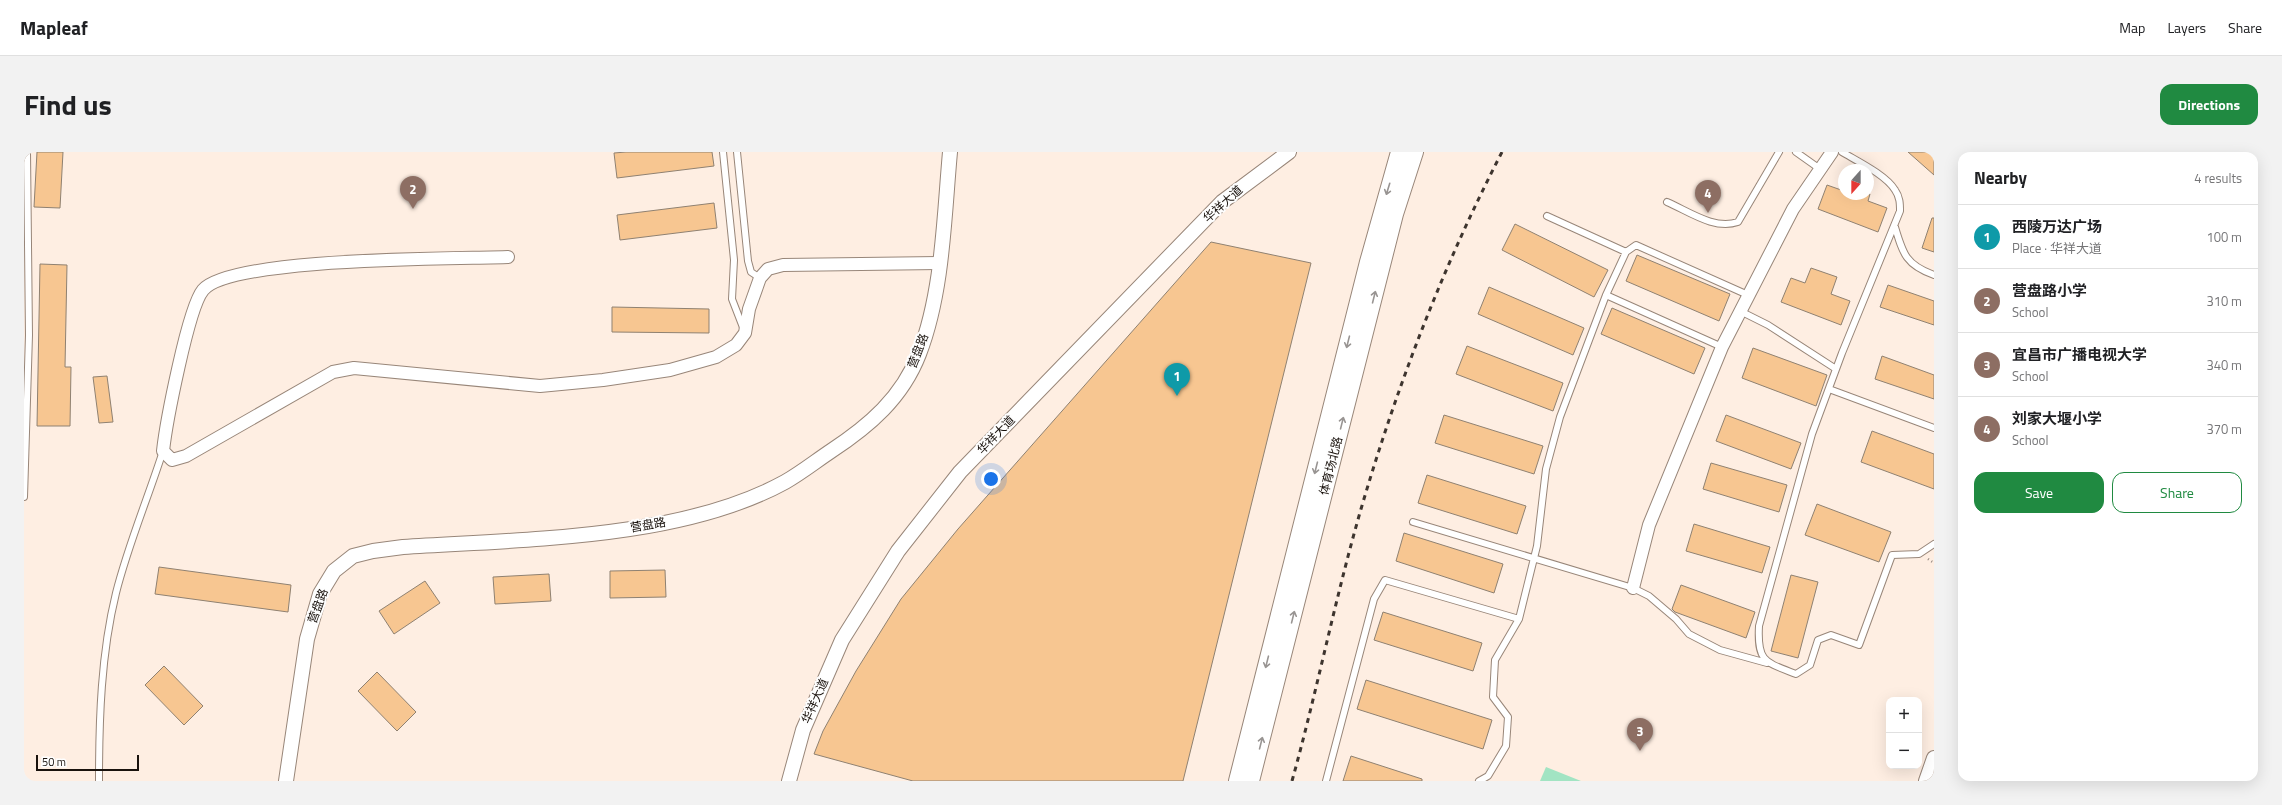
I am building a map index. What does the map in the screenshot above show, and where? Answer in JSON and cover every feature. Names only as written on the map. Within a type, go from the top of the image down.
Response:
[{"type":"main road","name":"体育场北路","points":[[1237,781],[1366,270],[1400,152]]},
{"type":"main road","name":"体育场北路","points":[[1252,781],[1393,222],[1415,152]]},
{"type":"street","name":"营盘路","points":[[286,781],[306,638],[320,594],[334,571],[353,556],[373,551],[605,533],[695,517],[743,501],[785,482],[863,430],[888,405],[906,380],[919,354],[929,321],[939,263],[950,152]]},
{"type":"street","name":"华祥大道","points":[[789,781],[803,730],[842,640],[898,551],[960,472],[1222,202],[1289,152]]},
{"type":"street","points":[[1633,588],[1649,525],[1722,347],[1793,209],[1832,152]]},
{"type":"street","points":[[508,257],[294,265],[225,279],[204,290],[193,315],[165,431],[163,451],[172,460],[186,456],[333,372],[354,368],[540,386],[603,380],[670,370],[716,357],[736,345],[746,333],[749,308],[760,278],[768,269],[783,265],[939,263]]},
{"type":"street","points":[[1926,781],[1934,758]]},
{"type":"lane","points":[[24,497],[29,335],[27,152]]},
{"type":"lane","points":[[722,152],[734,260],[732,299],[746,333]]},
{"type":"lane","points":[[737,152],[748,261],[751,272],[760,278]]},
{"type":"lane","points":[[1667,202],[1715,224],[1728,226],[1738,222],[1779,152]]},
{"type":"lane","points":[[1796,152],[1820,169]]},
{"type":"lane","points":[[1767,663],[1758,648],[1759,626],[1792,501],[1812,434],[1836,369],[1895,227],[1900,211],[1899,198],[1895,189],[1878,175],[1842,152]]},
{"type":"lane","points":[[1547,216],[1626,252]]},
{"type":"lane","points":[[1895,227],[1908,261],[1920,270],[1934,275]]},
{"type":"lane","points":[[1479,781],[1488,776],[1506,746],[1508,717],[1493,697],[1495,660],[1520,618],[1534,559],[1546,469],[1560,417],[1606,295],[1626,252],[1636,245],[1748,295]]},
{"type":"lane","points":[[1606,295],[1722,347]]},
{"type":"lane","points":[[1740,311],[1768,325],[1836,369]]},
{"type":"lane","points":[[1829,389],[1934,428]]},
{"type":"lane","points":[[99,781],[99,724],[110,628],[116,593],[163,451]]},
{"type":"lane","points":[[1413,522],[1633,588],[1649,596],[1676,619],[1689,634],[1720,650],[1767,663],[1796,674],[1810,665],[1818,640],[1830,635],[1859,645],[1892,555],[1919,554],[1934,544]]},
{"type":"lane","points":[[1326,781],[1374,599],[1385,580],[1520,618]]},
{"type":"green space","points":[[1546,767],[1581,781],[1540,781]]},
{"type":"building","points":[[37,152],[63,152],[60,208],[34,207]]},
{"type":"building","points":[[712,152],[714,166],[617,178],[614,153]]},
{"type":"building","points":[[1908,152],[1934,152],[1934,175]]},
{"type":"building","points":[[1827,185],[1838,189],[1838,200],[1868,200],[1887,208],[1878,232],[1818,209]]},
{"type":"building","points":[[714,203],[717,228],[620,240],[617,215]]},
{"type":"building","points":[[1932,218],[1934,218],[1934,252],[1922,248]]},
{"type":"building","points":[[1515,224],[1608,270],[1594,297],[1502,250]]},
{"type":"building","points":[[1211,242],[1311,263],[1183,781],[913,781],[814,754],[823,731],[856,671],[901,599],[958,529]]},
{"type":"building","points":[[1637,255],[1730,294],[1719,321],[1626,281]]},
{"type":"building","points":[[40,264],[67,265],[65,367],[71,367],[70,426],[37,426]]},
{"type":"building","points":[[1811,268],[1837,277],[1831,294],[1850,301],[1841,325],[1781,302],[1791,278],[1805,283]]},
{"type":"building","points":[[1888,285],[1934,301],[1934,325],[1880,307]]},
{"type":"building","points":[[1489,287],[1584,328],[1573,355],[1478,314]]},
{"type":"building","points":[[612,307],[709,309],[709,333],[612,332]]},
{"type":"building","points":[[1612,308],[1705,348],[1694,374],[1601,334]]},
{"type":"building","points":[[1467,346],[1563,383],[1553,411],[1456,374]]},
{"type":"building","points":[[1753,348],[1827,375],[1816,406],[1742,378]]},
{"type":"building","points":[[1882,356],[1934,375],[1934,399],[1875,379]]},
{"type":"building","points":[[107,376],[113,422],[99,423],[93,377]]},
{"type":"building","points":[[1444,415],[1543,446],[1534,474],[1435,443]]},
{"type":"building","points":[[1726,415],[1801,443],[1791,469],[1716,441]]},
{"type":"building","points":[[1872,431],[1934,454],[1934,489],[1861,462]]},
{"type":"building","points":[[1711,463],[1787,485],[1779,512],[1703,489]]},
{"type":"building","points":[[1427,475],[1526,506],[1517,534],[1418,503]]},
{"type":"building","points":[[1817,504],[1891,532],[1879,562],[1805,535]]},
{"type":"building","points":[[1694,524],[1770,547],[1762,573],[1686,551]]},
{"type":"building","points":[[1404,533],[1503,564],[1494,593],[1396,561]]},
{"type":"building","points":[[159,567],[291,585],[288,612],[155,594]]},
{"type":"building","points":[[665,570],[666,597],[610,598],[610,571]]},
{"type":"building","points":[[549,574],[551,601],[495,604],[493,577]]},
{"type":"building","points":[[1791,575],[1818,582],[1798,658],[1771,651]]},
{"type":"building","points":[[425,581],[440,603],[394,634],[379,611]]},
{"type":"building","points":[[1681,585],[1755,612],[1746,638],[1675,612],[1672,609]]},
{"type":"building","points":[[1383,612],[1482,643],[1473,671],[1374,640]]},
{"type":"building","points":[[164,666],[203,706],[184,725],[145,685]]},
{"type":"building","points":[[377,672],[416,712],[397,731],[358,691]]},
{"type":"building","points":[[1366,680],[1492,720],[1483,749],[1357,709]]},
{"type":"building","points":[[1351,756],[1422,779],[1422,781],[1343,781]]},
{"type":"railway","points":[[1292,781],[1361,509],[1390,417],[1441,283],[1480,195],[1502,152]]},
{"type":"place","name":"营盘路小学","points":[[413,209]]},
{"type":"place","name":"刘家大堰小学","points":[[1708,213]]},
{"type":"place","name":"西陵万达广场","points":[[1177,396]]},
{"type":"place","name":"宜昌市广播电视大学","points":[[1640,751]]}]
